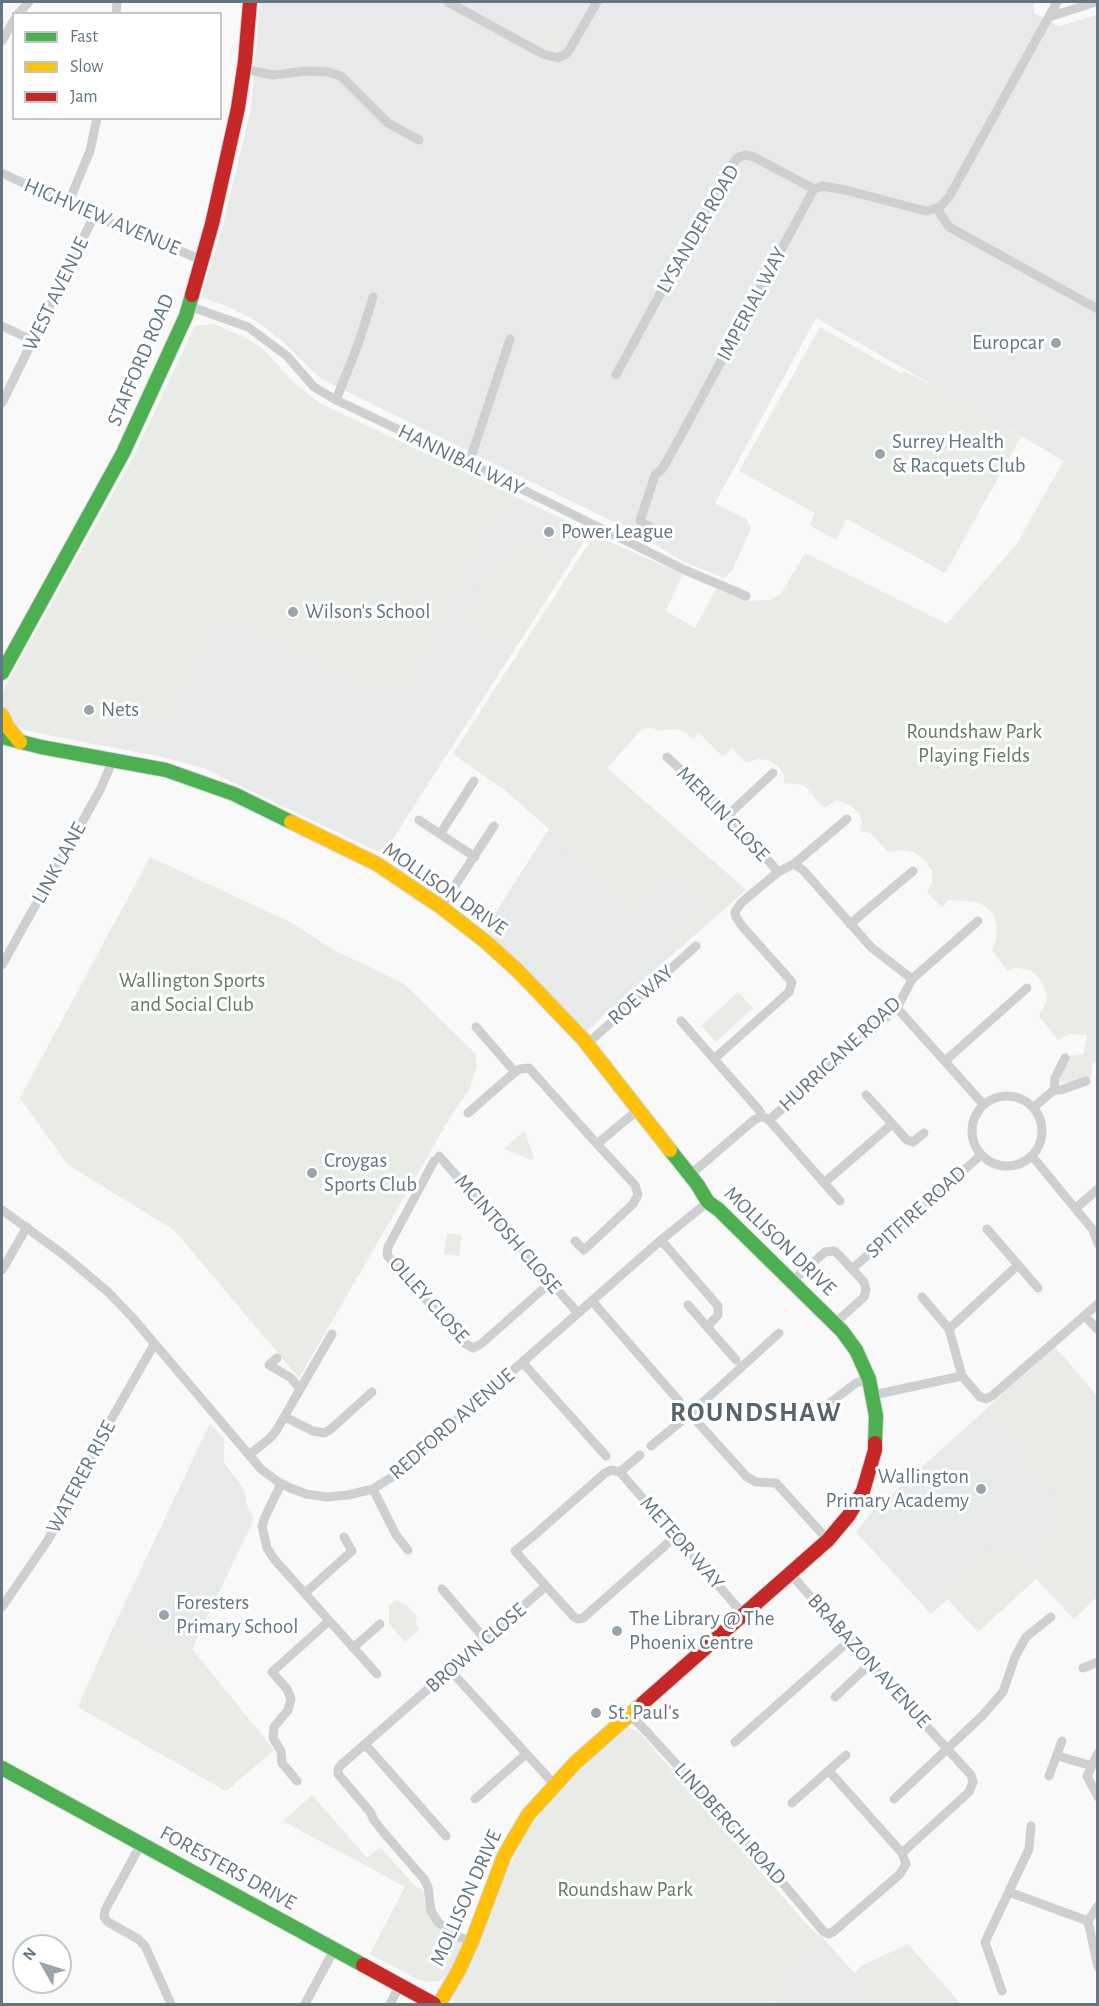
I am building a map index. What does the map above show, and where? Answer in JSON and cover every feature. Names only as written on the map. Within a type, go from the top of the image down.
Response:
[{"type":"main road","name":"STAFFORD ROAD","points":[[3,672],[123,453],[189,306],[222,183],[244,69],[250,2]]},
{"type":"main road","points":[[2,715],[7,726],[20,742]]},
{"type":"main road","name":"MOLLISON DRIVE","points":[[2,737],[166,770],[234,794],[377,864],[414,888],[486,942],[518,971],[587,1044],[690,1175],[708,1202],[835,1323],[856,1350],[869,1379],[876,1416],[876,1436],[868,1477],[849,1515],[828,1540],[554,1784],[528,1815],[504,1856],[472,1941],[459,1970],[439,2004]]},
{"type":"main road","name":"FORESTERS DRIVE","points":[[2,1768],[434,2004]]},
{"type":"street","points":[[448,2],[543,54],[558,58],[570,50],[597,2]]},
{"type":"street","points":[[1049,2],[1049,17]]},
{"type":"street","points":[[814,189],[823,186],[922,210],[937,209],[949,197],[1057,2]]},
{"type":"street","points":[[1049,17],[1096,2]]},
{"type":"street","points":[[2,41],[12,24]]},
{"type":"street","points":[[244,69],[273,75],[308,71],[328,72],[341,76],[388,123],[420,140]]},
{"type":"street","points":[[68,204],[90,151],[97,120]]},
{"type":"street","name":"LYSANDER ROAD","points":[[616,375],[726,173],[737,159],[745,155],[754,156],[814,189]]},
{"type":"street","name":"HIGHVIEW AVENUE","points":[[2,173],[94,216],[202,260]]},
{"type":"street","name":"IMPERIAL WAY","points":[[650,527],[640,521],[655,475],[662,469],[678,441],[814,189]]},
{"type":"street","points":[[937,209],[949,227],[1098,309]]},
{"type":"street","name":"WEST AVENUE","points":[[2,403],[94,216]]},
{"type":"street","points":[[336,400],[373,297]]},
{"type":"street","name":"HANNIBAL WAY","points":[[189,306],[248,327],[287,356],[314,387],[336,400],[685,570],[746,596]]},
{"type":"street","points":[[2,326],[34,341]]},
{"type":"street","points":[[469,463],[510,339]]},
{"type":"street","name":"MERLIN CLOSE","points":[[667,756],[729,814],[778,872]]},
{"type":"street","name":"LINK LANE","points":[[2,965],[100,790],[113,760]]},
{"type":"street","points":[[729,814],[772,773]]},
{"type":"street","points":[[440,834],[474,781]]},
{"type":"street","points":[[714,1059],[792,987],[792,982],[742,926],[735,912],[741,903],[778,872],[794,864],[847,819]]},
{"type":"street","points":[[419,820],[475,857]]},
{"type":"street","points":[[441,908],[494,826]]},
{"type":"street","name":"HURRICANE ROAD","points":[[690,1175],[754,1120],[765,1118],[897,1008],[912,979],[871,947],[803,870],[794,864]]},
{"type":"street","points":[[850,924],[913,871]]},
{"type":"street","points":[[912,979],[978,921]]},
{"type":"street","name":"ROE WAY","points":[[587,1044],[696,946]]},
{"type":"street","points":[[945,1061],[1027,988]]},
{"type":"street","points":[[897,1008],[983,1104]]},
{"type":"street","points":[[681,1021],[840,1201]]},
{"type":"street","points":[[476,1027],[515,1072]]},
{"type":"street","points":[[1054,1090],[1055,1078],[1065,1058]]},
{"type":"street","points":[[468,1113],[515,1072],[524,1068],[532,1071],[635,1185],[638,1194],[633,1204],[584,1250],[575,1241]]},
{"type":"street","points":[[1034,1107],[1054,1090],[1061,1090],[1086,1081]]},
{"type":"street","points":[[867,1095],[907,1140],[913,1142],[924,1133]]},
{"type":"street","points":[[1001,1095],[1013,1095],[1024,1099],[1034,1107],[1041,1119],[1043,1129],[1038,1149],[1032,1156],[1012,1166],[1000,1166],[981,1155],[972,1136],[972,1124],[983,1104],[1001,1095]]},
{"type":"street","points":[[597,1144],[639,1109]]},
{"type":"street","points":[[824,1183],[892,1124]]},
{"type":"street","name":"SPITFIRE ROAD","points":[[852,1269],[981,1155]]},
{"type":"street","points":[[1032,1156],[1093,1230],[1098,1244]]},
{"type":"street","name":"MCINTOSH CLOSE","points":[[436,1159],[578,1313]]},
{"type":"street","name":"OLLEY CLOSE","points":[[436,1159],[388,1247],[387,1255],[464,1343],[473,1348],[481,1344],[551,1282]]},
{"type":"street","points":[[1076,1208],[1098,1189]]},
{"type":"street","name":"REDFORD AVENUE","points":[[2,1210],[78,1265],[108,1292],[261,1469],[281,1484],[306,1494],[326,1497],[373,1489],[392,1478],[661,1240],[708,1202]]},
{"type":"street","points":[[2,1270],[27,1227]]},
{"type":"street","points":[[987,1229],[1038,1288]]},
{"type":"street","points":[[661,1240],[718,1306],[718,1315],[707,1327]]},
{"type":"street","name":"SPITFIRE ROAD","points":[[791,1282],[828,1251],[837,1252],[866,1286],[866,1294],[835,1323]]},
{"type":"street","points":[[948,1329],[1018,1265]]},
{"type":"street","points":[[922,1297],[948,1329],[962,1376],[980,1397],[986,1399],[1098,1304]]},
{"type":"street","points":[[592,1301],[679,1401]]},
{"type":"street","points":[[688,1305],[736,1360]]},
{"type":"street","points":[[1085,1316],[1098,1330]]},
{"type":"street","points":[[651,1446],[690,1414],[779,1333]]},
{"type":"street","points":[[249,1455],[270,1438],[285,1417],[332,1334]]},
{"type":"street","name":"WATERER RISE","points":[[2,1607],[48,1540],[100,1439],[152,1348],[156,1345]]},
{"type":"street","points":[[277,1358],[269,1365],[291,1378],[300,1389]]},
{"type":"street","points":[[523,1363],[606,1456]]},
{"type":"street","points":[[873,1395],[962,1376]]},
{"type":"street","points":[[831,1402],[856,1383],[869,1379]]},
{"type":"street","points":[[285,1417],[313,1431],[324,1433],[372,1392]]},
{"type":"street","points":[[690,1414],[747,1477],[756,1482],[776,1483],[828,1540]]},
{"type":"street","points":[[546,1586],[516,1551],[605,1473],[611,1470],[620,1472],[640,1455]]},
{"type":"street","name":"METEOR WAY","points":[[620,1472],[743,1614]]},
{"type":"street","points":[[281,1484],[265,1517],[263,1533],[267,1548],[377,1674]]},
{"type":"street","points":[[373,1489],[396,1535],[408,1550]]},
{"type":"street","name":"BROWN CLOSE","points":[[472,1941],[456,1936],[438,1922],[431,1911],[428,1887],[424,1879],[373,1819],[371,1813],[338,1774],[338,1769],[546,1586],[574,1617],[583,1618],[676,1536]]},
{"type":"street","points":[[304,1593],[352,1551],[344,1537]]},
{"type":"street","name":"BRABAZON AVENUE","points":[[790,1573],[971,1774],[972,1782],[969,1792],[902,1853]]},
{"type":"street","points":[[442,1589],[485,1639]]},
{"type":"street","points":[[894,1799],[982,1716],[1003,1692],[1015,1657],[1026,1637],[1051,1617]]},
{"type":"street","points":[[297,1781],[282,1763],[281,1751],[273,1737],[274,1727],[288,1710],[291,1699],[287,1689],[272,1672],[329,1621]]},
{"type":"street","points":[[353,1648],[380,1624]]},
{"type":"street","points":[[735,1742],[849,1641]]},
{"type":"street","points":[[1083,1668],[1098,1662]]},
{"type":"street","points":[[835,1697],[870,1664]]},
{"type":"street","points":[[450,1670],[554,1784]]},
{"type":"street","name":"LINDBERGH ROAD","points":[[630,1715],[760,1856],[824,1932],[829,1934],[833,1932],[900,1874],[906,1864],[902,1853]]},
{"type":"street","points":[[1049,1776],[1062,1741]]},
{"type":"street","points":[[365,1744],[446,1836]]},
{"type":"street","points":[[1098,1753],[1087,1776],[1098,1797]]},
{"type":"street","points":[[475,1799],[526,1754]]},
{"type":"street","points":[[792,1803],[846,1755]]},
{"type":"street","points":[[1058,1756],[1092,1766]]},
{"type":"street","points":[[829,1771],[902,1853]]},
{"type":"street","points":[[1002,1991],[985,1942],[1029,1849],[1031,1826]]},
{"type":"street","points":[[141,1844],[105,1910],[104,1917],[145,1946],[171,2004]]},
{"type":"street","points":[[1009,1892],[1088,1921]]},
{"type":"street","points":[[1098,1906],[1088,1921],[1098,1967]]},
{"type":"street","points":[[305,2004],[334,1950]]},
{"type":"street","points":[[390,2004],[399,1985]]},
{"type":"shaded area","points":[[260,2],[1034,2],[1034,13],[1059,26],[1097,15],[1097,480],[816,318],[715,503],[746,519],[751,528],[732,571],[724,578],[684,562],[634,532],[321,379],[280,339],[253,319],[201,297],[222,229],[251,108]]},
{"type":"shaded area","name":"Wilson's School","points":[[214,324],[246,338],[264,350],[294,383],[321,404],[590,532],[383,854],[203,768],[163,757],[27,731],[15,724],[2,703],[5,687],[133,458],[195,326]]},
{"type":"shaded area","points":[[508,670],[614,760],[607,769],[745,889],[586,1032],[485,929],[549,829],[506,791],[453,754]]},
{"type":"shaded area","name":"Wallington Primary Academy","points":[[1055,1347],[1097,1396],[1097,1458],[1062,1513],[1048,1530],[1044,1571],[978,1632],[948,1599],[931,1614],[856,1532],[871,1513]]},
{"type":"shaded area","name":"Foresters Primary School","points":[[210,1423],[224,1439],[224,1462],[245,1491],[246,1503],[254,1519],[192,1649],[274,1750],[226,1791],[78,1707]]},
{"type":"shaded area","points":[[823,1938],[881,2003],[772,2004],[815,1939]]},
{"type":"green space","points":[[467,2],[471,2],[541,40],[553,19],[568,27],[582,2],[585,2],[564,36],[555,44],[550,45]]},
{"type":"green space","name":"Wilson's School","points":[[214,324],[246,338],[264,350],[294,383],[321,404],[505,491],[510,495],[509,505],[483,544],[414,681],[384,692],[222,615],[171,716],[110,706],[102,746],[23,729],[11,720],[5,709],[2,697],[5,687],[133,458],[195,326]]},
{"type":"green space","name":"Surrey Health & Racquets Club","points":[[820,327],[902,374],[904,371],[953,396],[1021,437],[945,573],[847,519],[836,540],[809,525],[815,513],[739,471]]},
{"type":"green space","name":"Roundshaw Park Playing Fields","points":[[1064,460],[1098,480],[1098,1062],[1093,1062],[1091,1077],[1075,1083],[1060,1082],[1063,1067],[1069,1056],[1083,1054],[1087,1035],[1069,1034],[1058,1040],[1039,1016],[1047,1001],[1045,989],[1039,978],[1030,970],[1016,968],[1007,970],[992,950],[997,928],[994,915],[986,907],[977,902],[948,900],[942,907],[927,892],[932,882],[932,870],[923,858],[913,852],[902,850],[888,852],[870,833],[860,831],[862,822],[858,812],[848,804],[837,800],[824,808],[804,785],[784,783],[784,775],[778,766],[768,760],[757,759],[746,763],[732,748],[723,757],[699,733],[693,739],[684,731],[677,729],[660,731],[652,728],[642,729],[607,768],[746,890],[678,950],[668,939],[705,907],[673,872],[627,911],[549,829],[506,791],[453,754],[594,535],[683,574],[666,611],[695,628],[716,589],[747,601],[769,600],[781,594],[805,553],[947,624],[1016,545]]},
{"type":"green space","points":[[515,536],[566,569],[539,610],[489,577]]},
{"type":"green space","points":[[487,579],[538,613],[511,652],[461,619]]},
{"type":"green space","name":"Wallington Sports and Social Club","points":[[150,857],[290,922],[334,950],[403,983],[475,1053],[477,1067],[469,1090],[451,1116],[299,1378],[174,1230],[68,1165],[20,1098]]},
{"type":"green space","points":[[738,992],[753,1008],[716,1042],[701,1026]]},
{"type":"green space","points":[[524,1131],[534,1157],[531,1160],[504,1149]]},
{"type":"green space","points":[[447,1233],[462,1235],[459,1256],[444,1254]]},
{"type":"green space","points":[[1055,1347],[1097,1396],[1097,1597],[1074,1619],[1036,1579],[978,1632],[944,1595],[1002,1542],[1036,1578],[1044,1570],[1048,1530],[1062,1513],[1059,1494],[1025,1459],[1021,1448],[987,1408]]},
{"type":"green space","points":[[396,1600],[409,1607],[417,1617],[415,1624],[420,1629],[405,1642],[389,1624],[389,1606]]},
{"type":"green space","points":[[114,1626],[183,1659],[192,1649],[274,1750],[226,1791],[78,1707]]},
{"type":"green space","name":"Roundshaw Park","points":[[628,1727],[639,1732],[811,1929],[823,1938],[815,1939],[772,2004],[454,2004],[454,1992],[474,1954],[504,1877],[526,1834],[548,1802],[572,1775]]},
{"type":"green space","points":[[312,1795],[367,1858],[380,1847],[415,1886],[423,1890],[430,1918],[438,1928],[465,1945],[449,1974],[440,1981],[428,1982],[417,1979],[370,1954],[405,1887],[283,1821]]},
{"type":"green space","points":[[908,1944],[961,2004],[879,2004],[854,1973],[863,1965]]},
{"type":"traffic: fast","points":[[2,673],[123,453],[186,316],[192,295]]},
{"type":"traffic: fast","points":[[2,737],[41,747],[166,770],[234,794],[291,822]]},
{"type":"traffic: fast","points":[[670,1150],[708,1202],[719,1210],[842,1331],[856,1350],[869,1379],[876,1416],[875,1443]]},
{"type":"traffic: fast","points":[[2,1768],[363,1965]]},
{"type":"traffic: slow","points":[[2,715],[7,726],[20,742]]},
{"type":"traffic: slow","points":[[291,822],[377,864],[441,907],[486,942],[518,971],[583,1039],[670,1150]]},
{"type":"traffic: slow","points":[[439,2004],[459,1970],[472,1941],[504,1856],[528,1815],[575,1763],[643,1703]]},
{"type":"traffic: jam","points":[[192,295],[212,224],[238,108],[250,2]]},
{"type":"traffic: jam","points":[[643,1703],[828,1540],[849,1515],[863,1491],[875,1443]]},
{"type":"traffic: jam","points":[[363,1965],[434,2004]]},
{"type":"place","name":"Europcar","points":[[1056,343]]},
{"type":"place","name":"Surrey Health & Racquets Club","points":[[880,454]]},
{"type":"place","name":"Power League","points":[[549,532]]},
{"type":"place","name":"Wilson's School","points":[[293,612]]},
{"type":"place","name":"Nets","points":[[89,710]]},
{"type":"place","name":"Croygas Sports Club","points":[[312,1173]]},
{"type":"place","name":"Wallington Primary Academy","points":[[981,1489]]},
{"type":"place","name":"Foresters Primary School","points":[[164,1615]]},
{"type":"place","name":"The Library @ The Phoenix Centre","points":[[617,1631]]},
{"type":"place","name":"St. Paul's","points":[[596,1713]]},
{"type":"district","name":"ROUNDSHAW","points":[[756,1413]]}]
